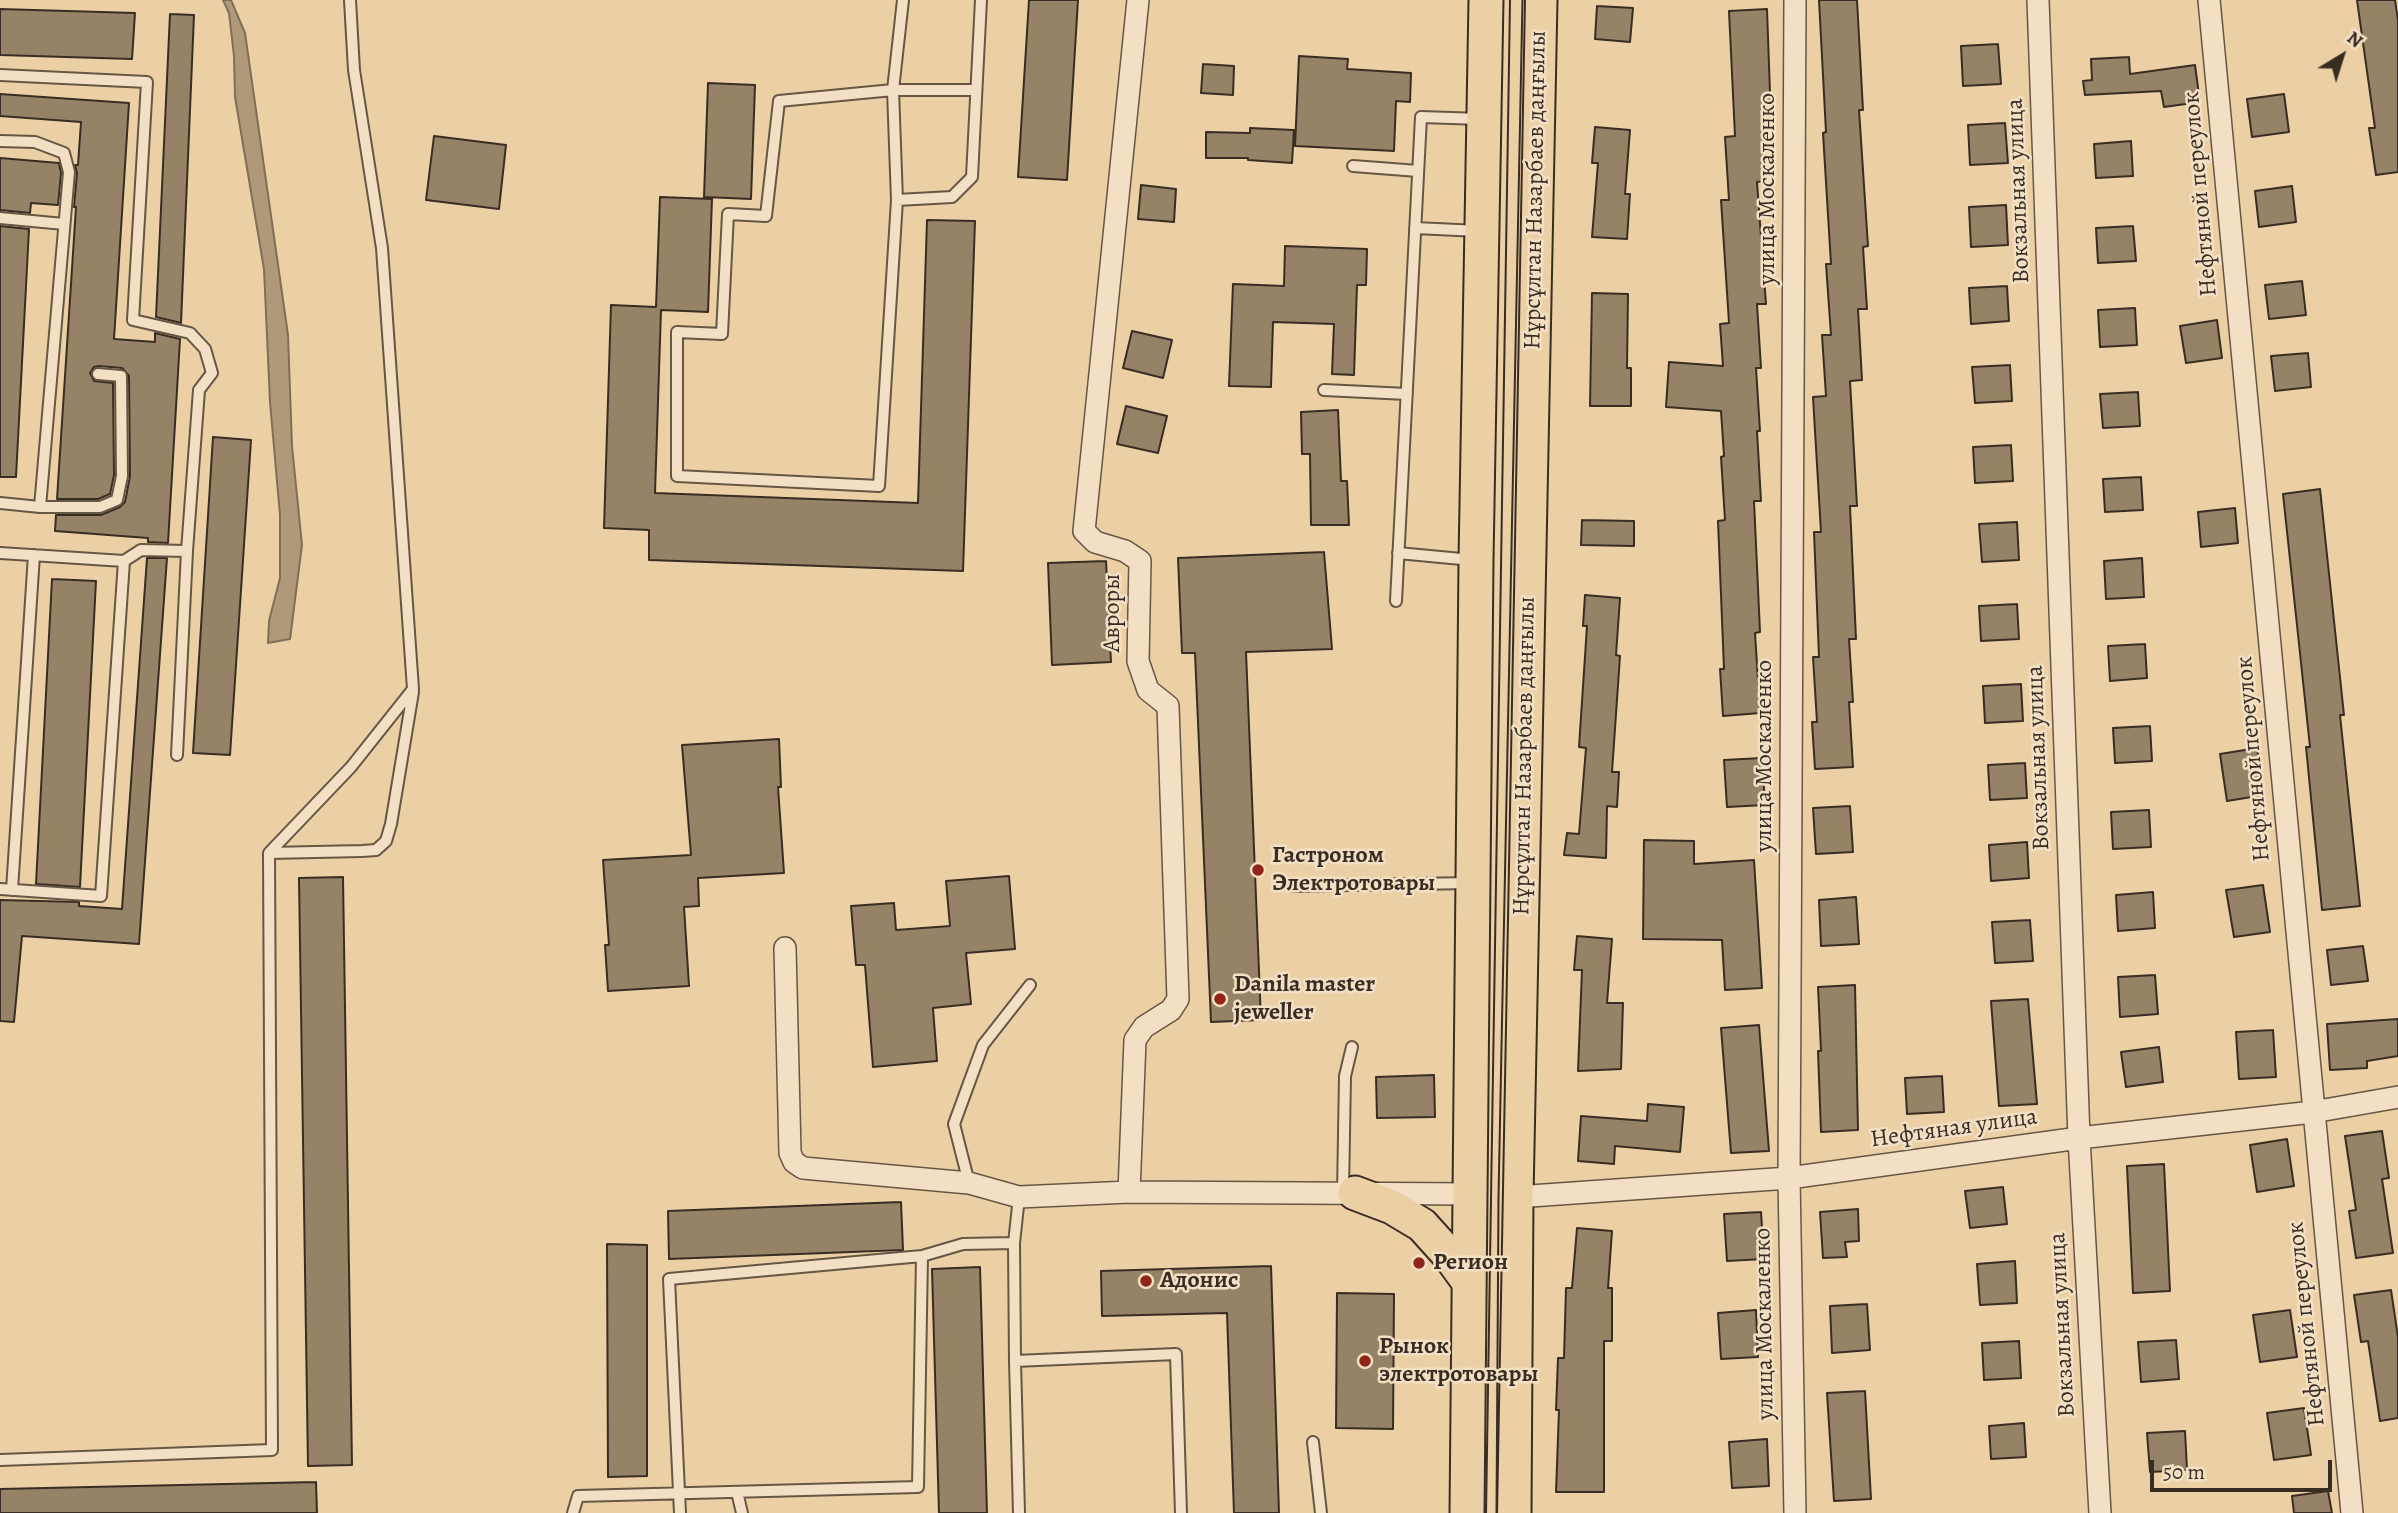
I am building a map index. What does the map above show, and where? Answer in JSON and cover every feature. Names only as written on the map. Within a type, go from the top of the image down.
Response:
[{"type":"main road","name":"Нұрсұлтан Назарбаев даңғылы","points":[[1467,1513],[1476,560],[1486,0]]},
{"type":"main road","name":"Нұрсұлтан Назарбаев даңғылы","points":[[1514,1513],[1516,1197],[1540,0]]},
{"type":"main road","points":[[1349,1193],[1392,1207],[1422,1225],[1444,1248],[1468,1281]]},
{"type":"main road","points":[[1471,1194],[1516,1197]]},
{"type":"street","name":"Авроры","points":[[1129,1192],[1136,1040],[1143,1027],[1171,1010],[1178,999],[1168,706],[1148,690],[1138,661],[1140,561],[1125,551],[1095,542],[1084,531],[1138,0]]},
{"type":"street","name":"улица Москаленко","points":[[1795,0],[1789,1178],[1795,1513]]},
{"type":"street","name":"Вокзальная улица","points":[[2038,0],[2080,1138],[2100,1513]]},
{"type":"street","name":"Нефтяной переулок","points":[[2209,0],[2352,1513]]},
{"type":"street","points":[[785,948],[790,1153],[794,1162],[803,1168],[970,1183],[1019,1197],[1129,1192],[1471,1194]]},
{"type":"street","name":"Нефтяная улица","points":[[1516,1197],[1789,1178],[2080,1138],[2314,1112],[2398,1097]]},
{"type":"lane","points":[[269,853],[376,850],[386,841],[414,689],[382,248],[354,70],[350,0]]},
{"type":"lane","points":[[903,0],[893,90],[897,200],[878,486],[677,476],[677,332],[722,334],[728,214],[766,216],[779,101],[893,90],[976,90]]},
{"type":"lane","points":[[897,200],[953,197],[972,177],[981,0]]},
{"type":"lane","points":[[0,75],[146,82],[133,320],[190,333],[205,349],[212,373],[199,390],[187,551],[177,755]]},
{"type":"lane","points":[[1396,601],[1421,117],[1484,120]]},
{"type":"lane","points":[[0,141],[35,142],[64,152],[69,172],[40,507]]},
{"type":"lane","points":[[1353,166],[1418,171]]},
{"type":"lane","points":[[0,218],[64,224]]},
{"type":"lane","points":[[1415,228],[1482,231]]},
{"type":"lane","points":[[0,503],[40,507],[100,507],[117,500],[122,476],[121,376],[99,374]]},
{"type":"lane","points":[[1324,390],[1406,394]]},
{"type":"lane","points":[[0,553],[124,561],[141,550],[187,551]]},
{"type":"lane","points":[[1398,553],[1476,560]]},
{"type":"lane","points":[[12,890],[34,555]]},
{"type":"lane","points":[[0,889],[101,896],[124,561]]},
{"type":"lane","points":[[0,1460],[272,1450],[269,853],[351,767],[414,689]]},
{"type":"lane","points":[[1294,886],[1474,883]]},
{"type":"lane","points":[[970,1183],[954,1124],[983,1045],[1030,985]]},
{"type":"lane","points":[[1349,1193],[1346,1076],[1352,1047]]},
{"type":"lane","points":[[1019,1197],[1014,1243],[1019,1513]]},
{"type":"lane","points":[[680,1513],[669,1279],[922,1256],[963,1244],[1014,1243]]},
{"type":"lane","points":[[573,1513],[578,1496],[918,1487],[922,1256]]},
{"type":"lane","points":[[1015,1361],[1176,1354],[1181,1513]]},
{"type":"lane","points":[[1313,1442],[1321,1513]]},
{"type":"lane","points":[[737,1492],[742,1513]]},
{"type":"shaded area","points":[[223,0],[231,0],[245,33],[288,335],[292,446],[302,545],[290,639],[268,643],[269,621],[280,578],[280,515],[270,402],[264,269],[235,97],[229,13]]},
{"type":"building","points":[[1029,0],[1078,0],[1067,180],[1018,177]]},
{"type":"building","points":[[1819,0],[1857,0],[1863,110],[1859,110],[1868,246],[1863,247],[1867,309],[1858,309],[1862,380],[1850,381],[1857,506],[1850,506],[1856,639],[1849,639],[1853,767],[1815,769],[1812,722],[1817,722],[1813,657],[1819,657],[1814,532],[1821,532],[1813,397],[1826,396],[1822,335],[1831,335],[1826,264],[1831,264]]},
{"type":"building","points":[[2357,0],[2395,0],[2398,20],[2398,172],[2376,175],[2369,128],[2375,128]]},
{"type":"building","points":[[1597,6],[1633,8],[1630,42],[1595,39]]},
{"type":"building","points":[[0,9],[135,13],[132,59],[0,55]]},
{"type":"building","points":[[1767,9],[1771,121],[1762,121],[1765,181],[1757,182],[1766,304],[1757,304],[1761,368],[1756,368],[1761,501],[1754,501],[1760,632],[1755,633],[1760,713],[1723,716],[1720,669],[1724,669],[1718,521],[1725,520],[1721,411],[1666,407],[1669,362],[1723,366],[1720,324],[1729,323],[1721,200],[1729,200],[1725,137],[1735,136],[1729,11]]},
{"type":"building","points":[[170,14],[194,15],[181,323],[156,317]]},
{"type":"building","points":[[1998,44],[2001,84],[1963,86],[1961,46]]},
{"type":"building","points":[[1299,56],[1348,59],[1347,69],[1411,73],[1410,102],[1396,101],[1394,151],[1295,146]]},
{"type":"building","points":[[2129,57],[2130,74],[2195,65],[2200,102],[2164,107],[2161,91],[2085,95],[2083,81],[2092,80],[2091,59]]},
{"type":"building","points":[[1203,64],[1234,66],[1233,95],[1201,93]]},
{"type":"building","points":[[708,83],[755,85],[751,199],[704,197]]},
{"type":"building","points":[[0,94],[129,103],[114,339],[155,342],[155,333],[180,339],[168,543],[148,542],[148,538],[55,531],[56,515],[101,515],[125,502],[130,476],[129,376],[122,368],[99,366],[94,367],[90,373],[94,381],[113,383],[114,475],[110,494],[98,499],[57,499],[76,207],[75,165],[78,165],[81,122],[0,116]]},
{"type":"building","points":[[2284,94],[2289,132],[2252,137],[2247,99]]},
{"type":"building","points":[[2005,123],[2008,163],[1970,165],[1968,125]]},
{"type":"building","points":[[1595,127],[1630,130],[1625,194],[1630,194],[1627,239],[1592,237],[1598,163],[1592,163]]},
{"type":"building","points":[[1250,128],[1294,130],[1292,163],[1248,158],[1206,158],[1206,132],[1250,133]]},
{"type":"building","points":[[434,136],[506,145],[499,209],[426,200]]},
{"type":"building","points":[[2131,141],[2133,176],[2096,178],[2094,144]]},
{"type":"building","points":[[0,158],[59,163],[61,173],[58,205],[31,203],[30,213],[0,210]]},
{"type":"building","points":[[1141,185],[1176,189],[1174,222],[1138,219]]},
{"type":"building","points":[[2292,186],[2296,222],[2259,227],[2255,191]]},
{"type":"building","points":[[660,197],[712,199],[708,312],[661,310],[655,493],[918,503],[927,220],[975,221],[963,571],[649,560],[649,530],[604,528],[611,305],[656,307]]},
{"type":"building","points":[[2006,205],[2008,245],[1971,247],[1969,207]]},
{"type":"building","points":[[0,226],[29,229],[16,477],[0,477]]},
{"type":"building","points":[[2133,226],[2136,261],[2098,263],[2096,228]]},
{"type":"building","points":[[1285,246],[1367,249],[1366,285],[1357,285],[1354,375],[1332,374],[1334,324],[1273,322],[1271,387],[1229,386],[1233,284],[1284,286]]},
{"type":"building","points":[[2302,281],[2306,315],[2269,319],[2265,285]]},
{"type":"building","points":[[2007,286],[2009,321],[1971,324],[1969,288]]},
{"type":"building","points":[[1592,293],[1628,294],[1627,368],[1631,368],[1631,406],[1590,406]]},
{"type":"building","points":[[2135,308],[2137,345],[2100,347],[2098,310]]},
{"type":"building","points":[[2217,320],[2222,358],[2186,363],[2180,326]]},
{"type":"building","points":[[1132,331],[1172,340],[1163,378],[1123,368]]},
{"type":"building","points":[[2308,353],[2311,387],[2275,391],[2271,356]]},
{"type":"building","points":[[2010,365],[2012,401],[1975,403],[1972,367]]},
{"type":"building","points":[[2138,392],[2140,426],[2103,428],[2100,394]]},
{"type":"building","points":[[1126,406],[1167,416],[1158,453],[1117,444]]},
{"type":"building","points":[[1338,410],[1341,481],[1347,481],[1349,525],[1311,525],[1310,454],[1302,454],[1301,412]]},
{"type":"building","points":[[213,437],[251,440],[230,755],[193,753]]},
{"type":"building","points":[[2011,445],[2013,481],[1975,483],[1973,447]]},
{"type":"building","points":[[2141,477],[2143,510],[2105,512],[2103,479]]},
{"type":"building","points":[[2320,489],[2344,715],[2340,715],[2360,906],[2322,910],[2306,747],[2310,747],[2283,494]]},
{"type":"building","points":[[2235,508],[2238,543],[2201,547],[2198,512]]},
{"type":"building","points":[[1582,520],[1634,521],[1634,546],[1581,545]]},
{"type":"building","points":[[2017,522],[2019,560],[1982,562],[1979,524]]},
{"type":"building","points":[[1324,552],[1332,649],[1246,652],[1261,1020],[1211,1022],[1195,653],[1182,653],[1178,558]]},
{"type":"building","points":[[147,558],[167,558],[139,944],[22,936],[14,1022],[0,1021],[0,900],[79,902],[79,906],[122,909]]},
{"type":"building","points":[[2142,558],[2144,597],[2106,599],[2104,561]]},
{"type":"building","points":[[1106,561],[1111,662],[1052,665],[1048,563]]},
{"type":"building","points":[[52,579],[96,581],[80,887],[36,884]]},
{"type":"building","points":[[1585,595],[1620,598],[1616,655],[1620,656],[1612,772],[1619,772],[1617,807],[1607,806],[1606,858],[1564,855],[1567,833],[1579,834],[1586,748],[1579,747],[1587,626],[1583,626]]},
{"type":"building","points":[[2017,604],[2019,639],[1981,641],[1979,606]]},
{"type":"building","points":[[2145,644],[2147,678],[2110,681],[2108,646]]},
{"type":"building","points":[[2021,684],[2023,721],[1985,723],[1983,686]]},
{"type":"building","points":[[2150,726],[2152,761],[2115,763],[2113,728]]},
{"type":"building","points":[[779,739],[781,787],[778,787],[784,873],[698,878],[699,906],[684,907],[689,986],[608,991],[605,945],[609,945],[603,860],[691,855],[682,745]]},
{"type":"building","points":[[2257,748],[2264,795],[2227,801],[2220,754]]},
{"type":"building","points":[[1762,758],[1765,805],[1727,807],[1724,760]]},
{"type":"building","points":[[2025,763],[2027,798],[1990,800],[1988,765]]},
{"type":"building","points":[[1850,806],[1853,852],[1816,854],[1813,808]]},
{"type":"building","points":[[2149,810],[2151,847],[2113,849],[2111,812]]},
{"type":"building","points":[[1644,840],[1694,841],[1694,864],[1754,860],[1762,988],[1725,990],[1722,940],[1643,939]]},
{"type":"building","points":[[2027,842],[2029,878],[1991,881],[1989,845]]},
{"type":"building","points":[[1009,876],[1015,949],[966,953],[971,1004],[933,1008],[937,1061],[873,1067],[865,965],[856,965],[851,906],[894,903],[896,930],[950,926],[946,881]]},
{"type":"building","points":[[343,877],[352,1465],[308,1466],[299,878]]},
{"type":"building","points":[[2263,885],[2270,932],[2234,937],[2226,890]]},
{"type":"building","points":[[2153,892],[2155,928],[2118,931],[2116,895]]},
{"type":"building","points":[[1856,897],[1859,944],[1821,946],[1819,900]]},
{"type":"building","points":[[2030,920],[2033,961],[1995,963],[1992,922]]},
{"type":"building","points":[[1577,936],[1612,939],[1607,1003],[1623,1003],[1621,1069],[1578,1071],[1582,970],[1574,970]]},
{"type":"building","points":[[2363,946],[2368,981],[2331,985],[2327,950]]},
{"type":"building","points":[[2155,975],[2158,1014],[2120,1017],[2118,977]]},
{"type":"building","points":[[1855,985],[1858,1130],[1821,1132],[1818,987]]},
{"type":"building","points":[[2028,999],[2037,1104],[1999,1106],[1991,1001]]},
{"type":"building","points":[[2398,1019],[2398,1056],[2367,1061],[2367,1068],[2330,1070],[2327,1024]]},
{"type":"building","points":[[1759,1025],[1769,1151],[1731,1153],[1721,1028]]},
{"type":"building","points":[[2273,1030],[2276,1077],[2239,1079],[2236,1032]]},
{"type":"building","points":[[2159,1047],[2163,1082],[2126,1087],[2121,1052]]},
{"type":"building","points":[[1434,1075],[1435,1117],[1377,1118],[1376,1077]]},
{"type":"building","points":[[1942,1076],[1944,1112],[1907,1114],[1905,1078]]},
{"type":"building","points":[[1648,1104],[1684,1107],[1680,1152],[1615,1146],[1614,1164],[1578,1161],[1581,1116],[1647,1121]]},
{"type":"building","points":[[2382,1131],[2389,1178],[2382,1179],[2393,1253],[2356,1258],[2349,1211],[2356,1210],[2345,1136]]},
{"type":"building","points":[[2287,1139],[2294,1186],[2257,1192],[2250,1145]]},
{"type":"building","points":[[2164,1164],[2170,1291],[2133,1293],[2127,1166]]},
{"type":"building","points":[[2003,1187],[2007,1224],[1970,1228],[1965,1191]]},
{"type":"building","points":[[901,1202],[903,1250],[669,1259],[668,1211]]},
{"type":"building","points":[[1858,1209],[1859,1241],[1845,1242],[1847,1257],[1823,1258],[1820,1212]]},
{"type":"building","points":[[1761,1212],[1764,1259],[1727,1261],[1724,1214]]},
{"type":"building","points":[[1577,1228],[1612,1231],[1608,1288],[1612,1288],[1612,1341],[1604,1341],[1604,1492],[1556,1492],[1558,1358],[1564,1358],[1566,1288],[1572,1288]]},
{"type":"building","points":[[607,1244],[647,1245],[647,1476],[608,1477]]},
{"type":"building","points":[[2015,1261],[2017,1303],[1980,1305],[1977,1264]]},
{"type":"building","points":[[1271,1266],[1279,1513],[1234,1513],[1227,1313],[1102,1316],[1101,1271]]},
{"type":"building","points":[[980,1267],[987,1513],[939,1513],[932,1269]]},
{"type":"building","points":[[2391,1290],[2398,1337],[2398,1418],[2380,1421],[2368,1341],[2361,1342],[2354,1295]]},
{"type":"building","name":"Рынок электротовары","points":[[1337,1293],[1394,1294],[1393,1429],[1336,1428]]},
{"type":"building","points":[[1867,1304],[1870,1350],[1832,1353],[1830,1306]]},
{"type":"building","points":[[1756,1310],[1758,1357],[1721,1359],[1718,1313]]},
{"type":"building","points":[[2290,1310],[2297,1357],[2260,1362],[2253,1315]]},
{"type":"building","points":[[2176,1340],[2179,1379],[2141,1382],[2138,1342]]},
{"type":"building","points":[[2019,1341],[2021,1378],[1984,1380],[1982,1343]]},
{"type":"building","points":[[1865,1391],[1871,1499],[1834,1501],[1827,1393]]},
{"type":"building","points":[[2304,1408],[2311,1455],[2274,1460],[2267,1413]]},
{"type":"building","points":[[2024,1423],[2026,1457],[1991,1459],[1989,1426]]},
{"type":"building","points":[[2185,1431],[2187,1470],[2150,1472],[2147,1433]]},
{"type":"building","points":[[1767,1439],[1769,1486],[1732,1488],[1729,1442]]},
{"type":"building","points":[[316,1482],[317,1513],[0,1513],[0,1489]]},
{"type":"building","points":[[2328,1491],[2332,1513],[2294,1513],[2292,1496]]},
{"type":"tram line","points":[[1486,1513],[1510,0]]},
{"type":"tram line","points":[[1497,1513],[1525,0]]},
{"type":"place","name":"Гастроном Электротовары","points":[[1258,870]]},
{"type":"place","name":"Danila master jeweller","points":[[1220,999]]},
{"type":"place","name":"Регион","points":[[1419,1263]]},
{"type":"place","name":"Адонис","points":[[1146,1281]]},
{"type":"place","name":"Рынок электротовары","points":[[1365,1361]]}]
